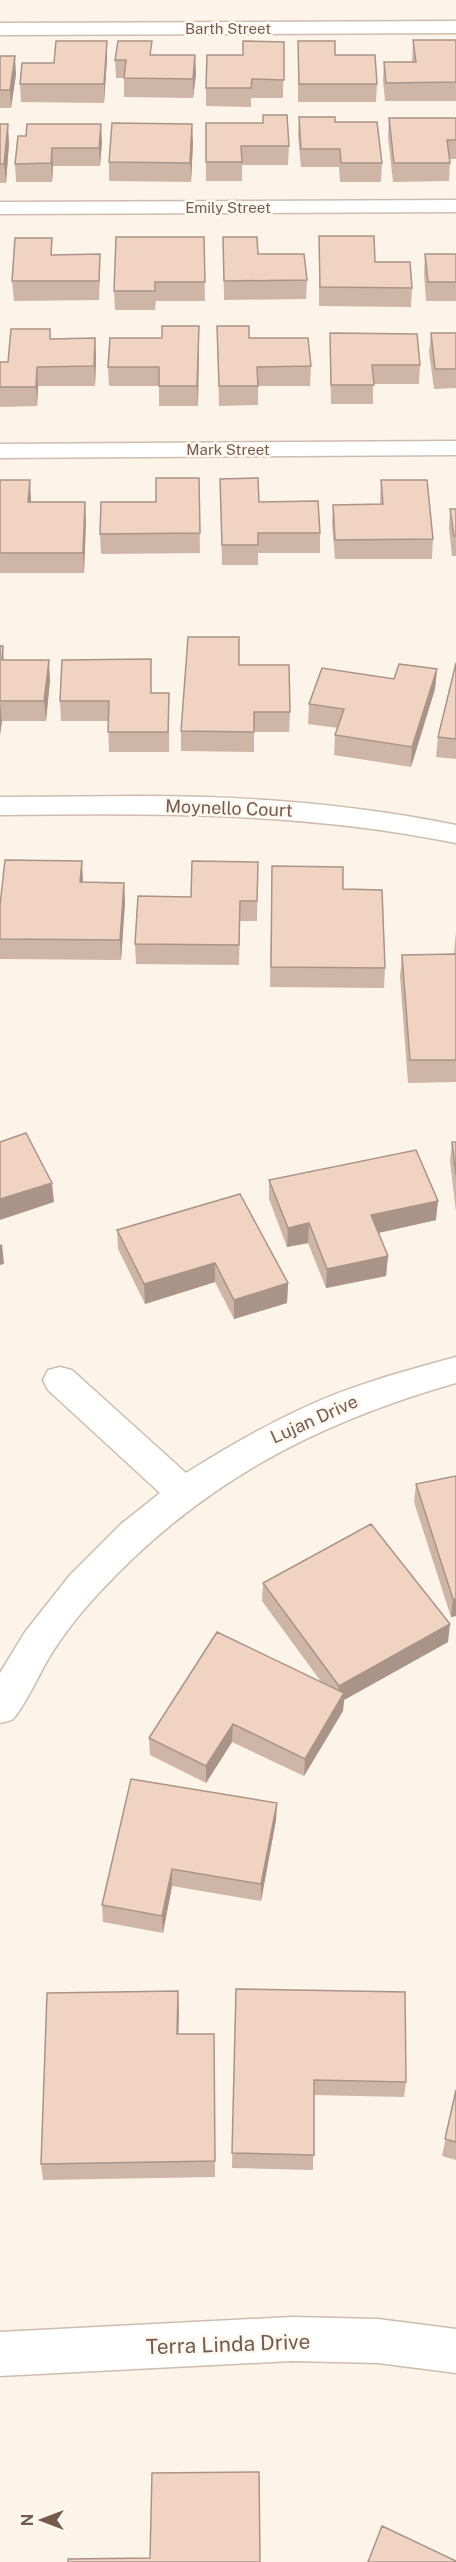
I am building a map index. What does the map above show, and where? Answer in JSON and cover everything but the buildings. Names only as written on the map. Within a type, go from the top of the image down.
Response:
[{"type":"street","name":"Barth Street","points":[[0,29],[456,27]]},
{"type":"street","name":"Emily Street","points":[[0,208],[456,206]]},
{"type":"street","name":"Mark Street","points":[[0,451],[456,448]]},
{"type":"street","name":"Moynello Court","points":[[0,806],[177,805],[285,809],[401,823],[456,834]]},
{"type":"street","name":"Lujan Drive","points":[[0,1707],[48,1630],[91,1576],[138,1529],[184,1493],[237,1456],[296,1424],[356,1399],[456,1370]]},
{"type":"street","points":[[60,1380],[184,1493]]},
{"type":"street","name":"Terra Linda Drive","points":[[0,2354],[292,2339],[378,2341],[456,2351]]}]
